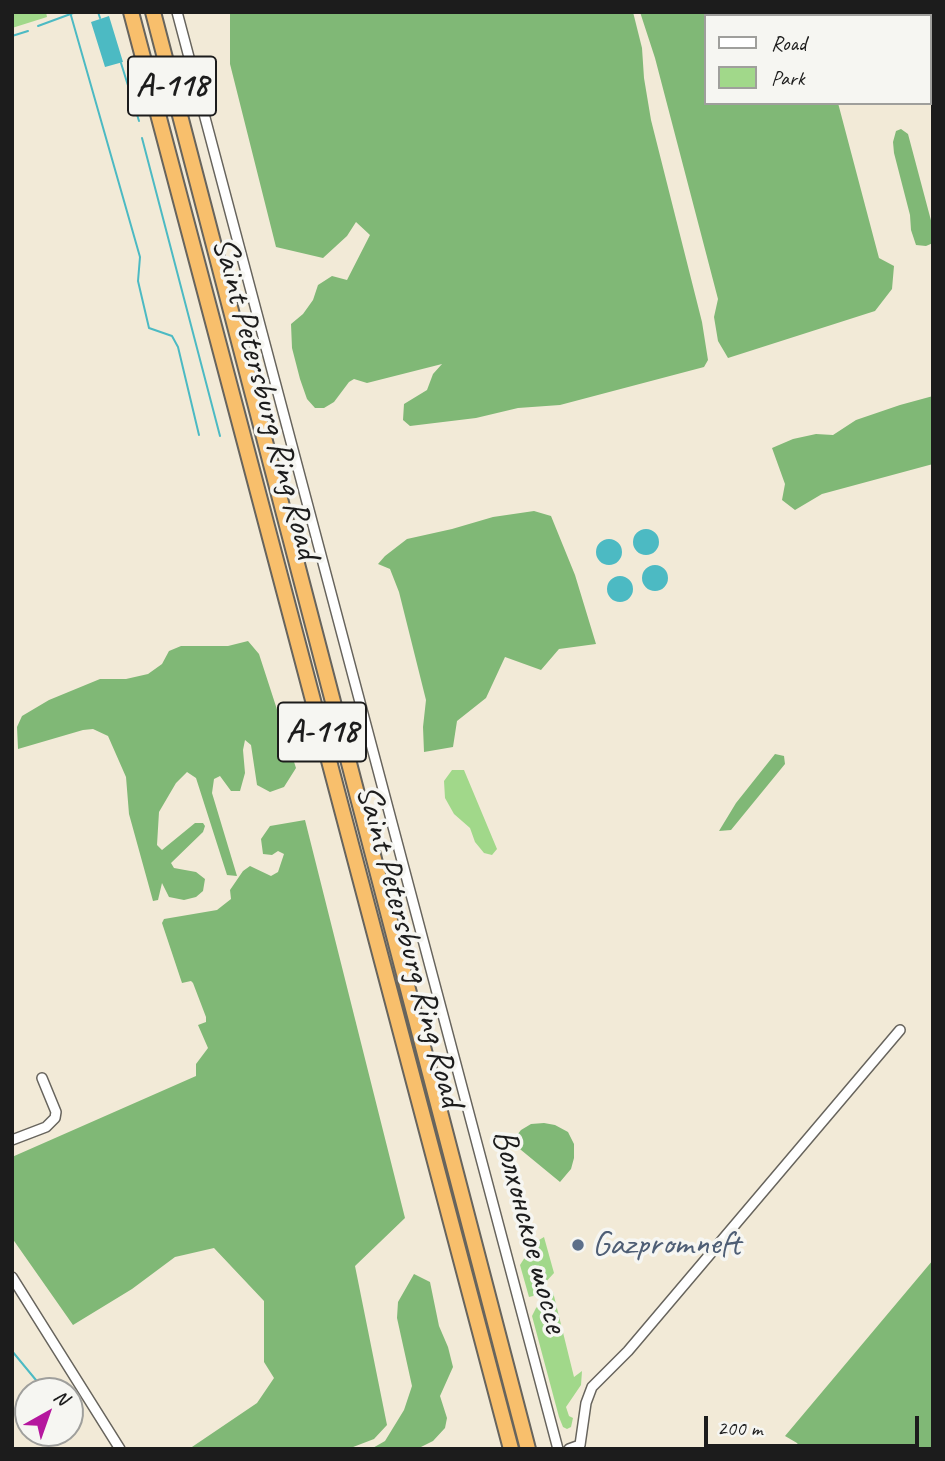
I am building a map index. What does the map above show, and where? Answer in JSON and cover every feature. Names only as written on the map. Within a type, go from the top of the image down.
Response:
[{"type":"highway","name":"Saint Petersburg Ring Road","points":[[131,12],[511,1449]]},
{"type":"highway","name":"Saint Petersburg Ring Road","points":[[153,12],[528,1449]]},
{"type":"street","name":"Волхонское шоссе","points":[[177,12],[558,1449]]},
{"type":"street","points":[[569,1449],[580,1445],[586,1403],[592,1387],[628,1351],[900,1030]]},
{"type":"street","points":[[12,1140],[46,1127],[55,1118],[56,1112],[42,1078]]},
{"type":"street","points":[[12,1277],[120,1449]]},
{"type":"green space","points":[[12,12],[46,12],[47,17],[12,28]]},
{"type":"green space","points":[[230,12],[633,12],[642,48],[651,120],[702,322],[708,360],[704,367],[560,405],[518,408],[476,418],[410,426],[403,420],[404,404],[427,390],[433,374],[442,364],[367,383],[354,379],[334,402],[324,408],[315,408],[307,399],[300,379],[292,348],[291,324],[313,300],[318,285],[332,276],[347,280],[370,235],[356,222],[347,236],[323,258],[276,247],[230,64]]},
{"type":"green space","points":[[640,12],[868,12],[704,14],[704,105],[839,105],[879,258],[894,266],[892,289],[875,311],[728,358],[718,341],[714,317],[718,299],[655,58]]},
{"type":"green space","points":[[901,129],[908,134],[933,228],[933,243],[926,246],[916,245],[894,153],[896,131]]},
{"type":"green space","points":[[933,396],[933,464],[822,494],[795,510],[782,500],[785,484],[772,448],[793,439],[816,434],[833,435],[856,420]]},
{"type":"green space","points":[[534,511],[551,516],[575,575],[596,644],[559,649],[541,670],[505,657],[486,698],[457,721],[453,747],[424,752],[426,700],[399,592],[390,569],[378,564],[407,539],[493,517]]},
{"type":"green space","points":[[248,641],[259,654],[296,768],[284,787],[270,792],[257,785],[251,745],[245,740],[245,773],[240,791],[231,791],[220,776],[214,779],[212,793],[237,876],[227,875],[196,778],[187,772],[176,783],[159,812],[157,845],[162,850],[195,823],[203,823],[203,832],[171,863],[174,868],[196,872],[205,879],[203,891],[196,897],[184,900],[169,897],[162,883],[158,900],[153,901],[129,814],[126,777],[108,736],[93,729],[83,730],[18,749],[17,727],[22,716],[49,700],[100,679],[126,679],[148,674],[162,664],[169,651],[181,646],[228,646]]},
{"type":"green space","points":[[775,754],[784,756],[785,764],[731,830],[719,831],[736,803]]},
{"type":"green space","points":[[452,770],[464,770],[497,849],[492,855],[484,853],[475,842],[470,828],[454,814],[445,798],[444,781]]},
{"type":"green space","points":[[305,820],[405,1218],[355,1266],[387,1425],[374,1439],[348,1449],[189,1449],[257,1403],[274,1378],[264,1362],[264,1301],[214,1248],[175,1257],[132,1289],[73,1325],[12,1238],[12,1157],[196,1076],[196,1064],[208,1048],[198,1025],[206,1022],[206,1017],[193,983],[182,983],[162,923],[164,919],[217,910],[231,899],[230,890],[243,871],[250,866],[271,876],[278,872],[284,854],[278,851],[272,855],[263,854],[261,839],[270,826]]},
{"type":"green space","points":[[544,1123],[568,1132],[574,1144],[571,1169],[560,1182],[515,1145],[513,1140],[521,1130],[531,1124]]},
{"type":"green space","points":[[544,1237],[554,1273],[529,1297],[520,1265],[534,1243]]},
{"type":"green space","points":[[933,1260],[933,1449],[801,1449],[797,1443],[785,1436]]},
{"type":"green space","points":[[414,1274],[430,1282],[439,1326],[453,1367],[440,1396],[447,1418],[445,1428],[433,1441],[417,1449],[371,1449],[385,1441],[404,1410],[412,1386],[397,1318],[398,1302]]},
{"type":"green space","points":[[553,1292],[574,1377],[582,1371],[581,1385],[566,1407],[569,1416],[573,1418],[571,1427],[567,1429],[563,1427],[559,1417],[532,1316],[536,1308]]},
{"type":"water","points":[[109,16],[123,62],[105,67],[91,22]]},
{"type":"water","points":[[646,529],[655,533],[659,542],[655,551],[646,555],[637,551],[633,542],[637,533]]},
{"type":"water","points":[[609,539],[618,543],[622,552],[618,561],[609,565],[600,561],[596,552],[600,543]]},
{"type":"water","points":[[655,565],[664,569],[668,578],[664,587],[655,591],[646,587],[642,578],[646,569]]},
{"type":"water","points":[[620,576],[629,580],[633,589],[629,598],[620,602],[611,598],[607,589],[611,580]]},
{"type":"waterway","points":[[70,12],[140,257],[138,281],[149,328],[172,336],[178,347],[199,435]]},
{"type":"waterway","points":[[38,26],[76,12]]},
{"type":"waterway","points":[[98,12],[100,18]]},
{"type":"waterway","points":[[12,36],[28,31]]},
{"type":"waterway","points":[[121,63],[139,121]]},
{"type":"waterway","points":[[142,138],[220,436]]},
{"type":"waterway","points":[[12,1351],[33,1377]]},
{"type":"place","name":"Gazpromneft","points":[[578,1245]]}]
